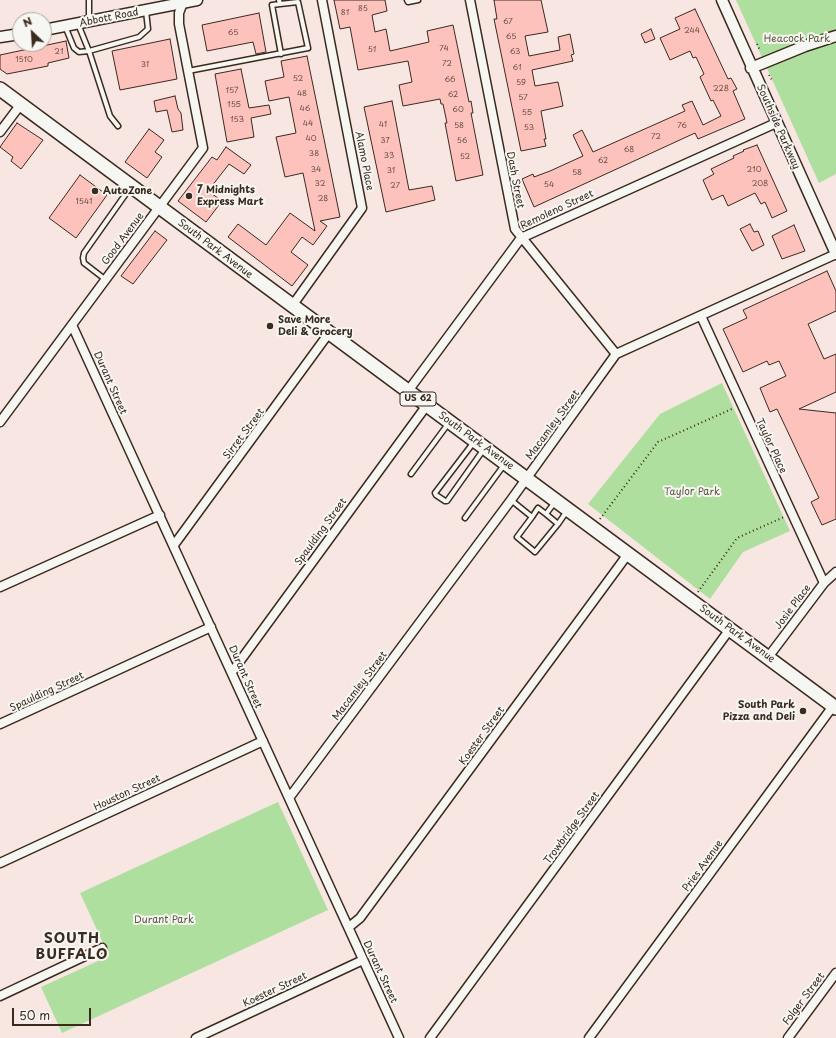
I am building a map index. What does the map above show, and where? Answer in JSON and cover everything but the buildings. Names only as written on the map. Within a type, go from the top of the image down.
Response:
[{"type":"main road","name":"South Park Avenue","points":[[0,90],[132,186],[292,306],[527,478],[555,501],[768,656],[835,707]]},
{"type":"street","name":"Abbott Road","points":[[52,28],[184,1],[197,0]]},
{"type":"street","name":"Alamo Place","points":[[292,306],[362,208],[322,0]]},
{"type":"street","name":"Dash Street","points":[[470,0],[515,229],[616,354]]},
{"type":"street","name":"Southside Parkway","points":[[722,0],[751,68],[836,254]]},
{"type":"street","name":"Good Avenue","points":[[0,422],[203,148],[179,24],[179,13],[184,1]]},
{"type":"street","points":[[0,37],[12,35]]},
{"type":"street","points":[[751,68],[805,46],[836,36]]},
{"type":"street","points":[[0,132],[21,104]]},
{"type":"street","name":"Remoleno Street","points":[[408,391],[521,238],[776,123]]},
{"type":"street","points":[[616,354],[836,254]]},
{"type":"street","name":"Taylor Place","points":[[701,316],[824,583]]},
{"type":"street","name":"Durant Street","points":[[72,325],[212,627],[399,1038]]},
{"type":"street","name":"Sirret Street","points":[[174,545],[329,333]]},
{"type":"street","name":"Macamley Street","points":[[289,798],[511,500],[616,354]]},
{"type":"street","name":"Spaulding Street","points":[[232,672],[427,405]]},
{"type":"street","points":[[0,587],[160,515]]},
{"type":"street","name":"Koester Street","points":[[348,927],[360,918],[628,554]]},
{"type":"street","name":"Josie Place","points":[[768,656],[824,583],[836,572]]},
{"type":"street","name":"Spaulding Street","points":[[0,724],[212,627]]},
{"type":"street","name":"Trowbridge Street","points":[[430,1038],[730,629]]},
{"type":"street","name":"Pries Avenue","points":[[589,1038],[835,707]]},
{"type":"street","name":"Houston Street","points":[[0,863],[263,741]]},
{"type":"street","points":[[0,996],[102,948]]},
{"type":"street","name":"Koester Street","points":[[196,1038],[363,960]]},
{"type":"street","name":"Folger Street","points":[[788,1038],[836,973]]},
{"type":"lane","points":[[89,0],[89,22]]},
{"type":"lane","points":[[407,0],[408,2],[418,0]]},
{"type":"lane","points":[[188,71],[281,54],[308,48],[298,2],[280,2],[272,5],[281,54]]},
{"type":"lane","points":[[65,26],[74,48],[79,52],[89,51],[139,37],[148,28],[146,10]]},
{"type":"lane","points":[[78,24],[89,51],[110,116],[118,126]]},
{"type":"lane","points":[[106,280],[84,262],[82,258],[84,253],[132,186]]},
{"type":"lane","points":[[411,474],[450,422]]},
{"type":"lane","points":[[480,444],[447,501],[445,501],[435,493],[480,444]]},
{"type":"lane","points":[[465,518],[506,463]]},
{"type":"lane","points":[[511,500],[532,516]]},
{"type":"lane","points":[[546,514],[555,501]]},
{"type":"lane","points":[[558,524],[538,508],[516,537],[535,552],[558,524],[568,510]]},
{"type":"path","points":[[757,44],[760,50]]},
{"type":"path","points":[[769,75],[772,82]]},
{"type":"path","points":[[593,528],[658,442],[736,407]]},
{"type":"path","points":[[692,601],[737,538],[785,516]]},
{"type":"green space","name":"Heacock Park","points":[[736,0],[836,0],[836,174],[819,183]]},
{"type":"green space","name":"Taylor Park","points":[[722,383],[790,531],[743,552],[710,599],[588,504],[660,414]]},
{"type":"green space","name":"Durant Park","points":[[278,802],[328,910],[62,1033],[41,987],[109,956],[80,893]]},
{"type":"place","name":"AutoZone","points":[[95,191]]},
{"type":"place","name":"7 Midnights Express Mart","points":[[189,196]]},
{"type":"place","name":"Save More Deli & Grocery","points":[[270,326]]},
{"type":"place","name":"South Park Pizza and Deli","points":[[803,711]]},
{"type":"district","name":"SOUTH BUFFALO","points":[[72,948]]}]
